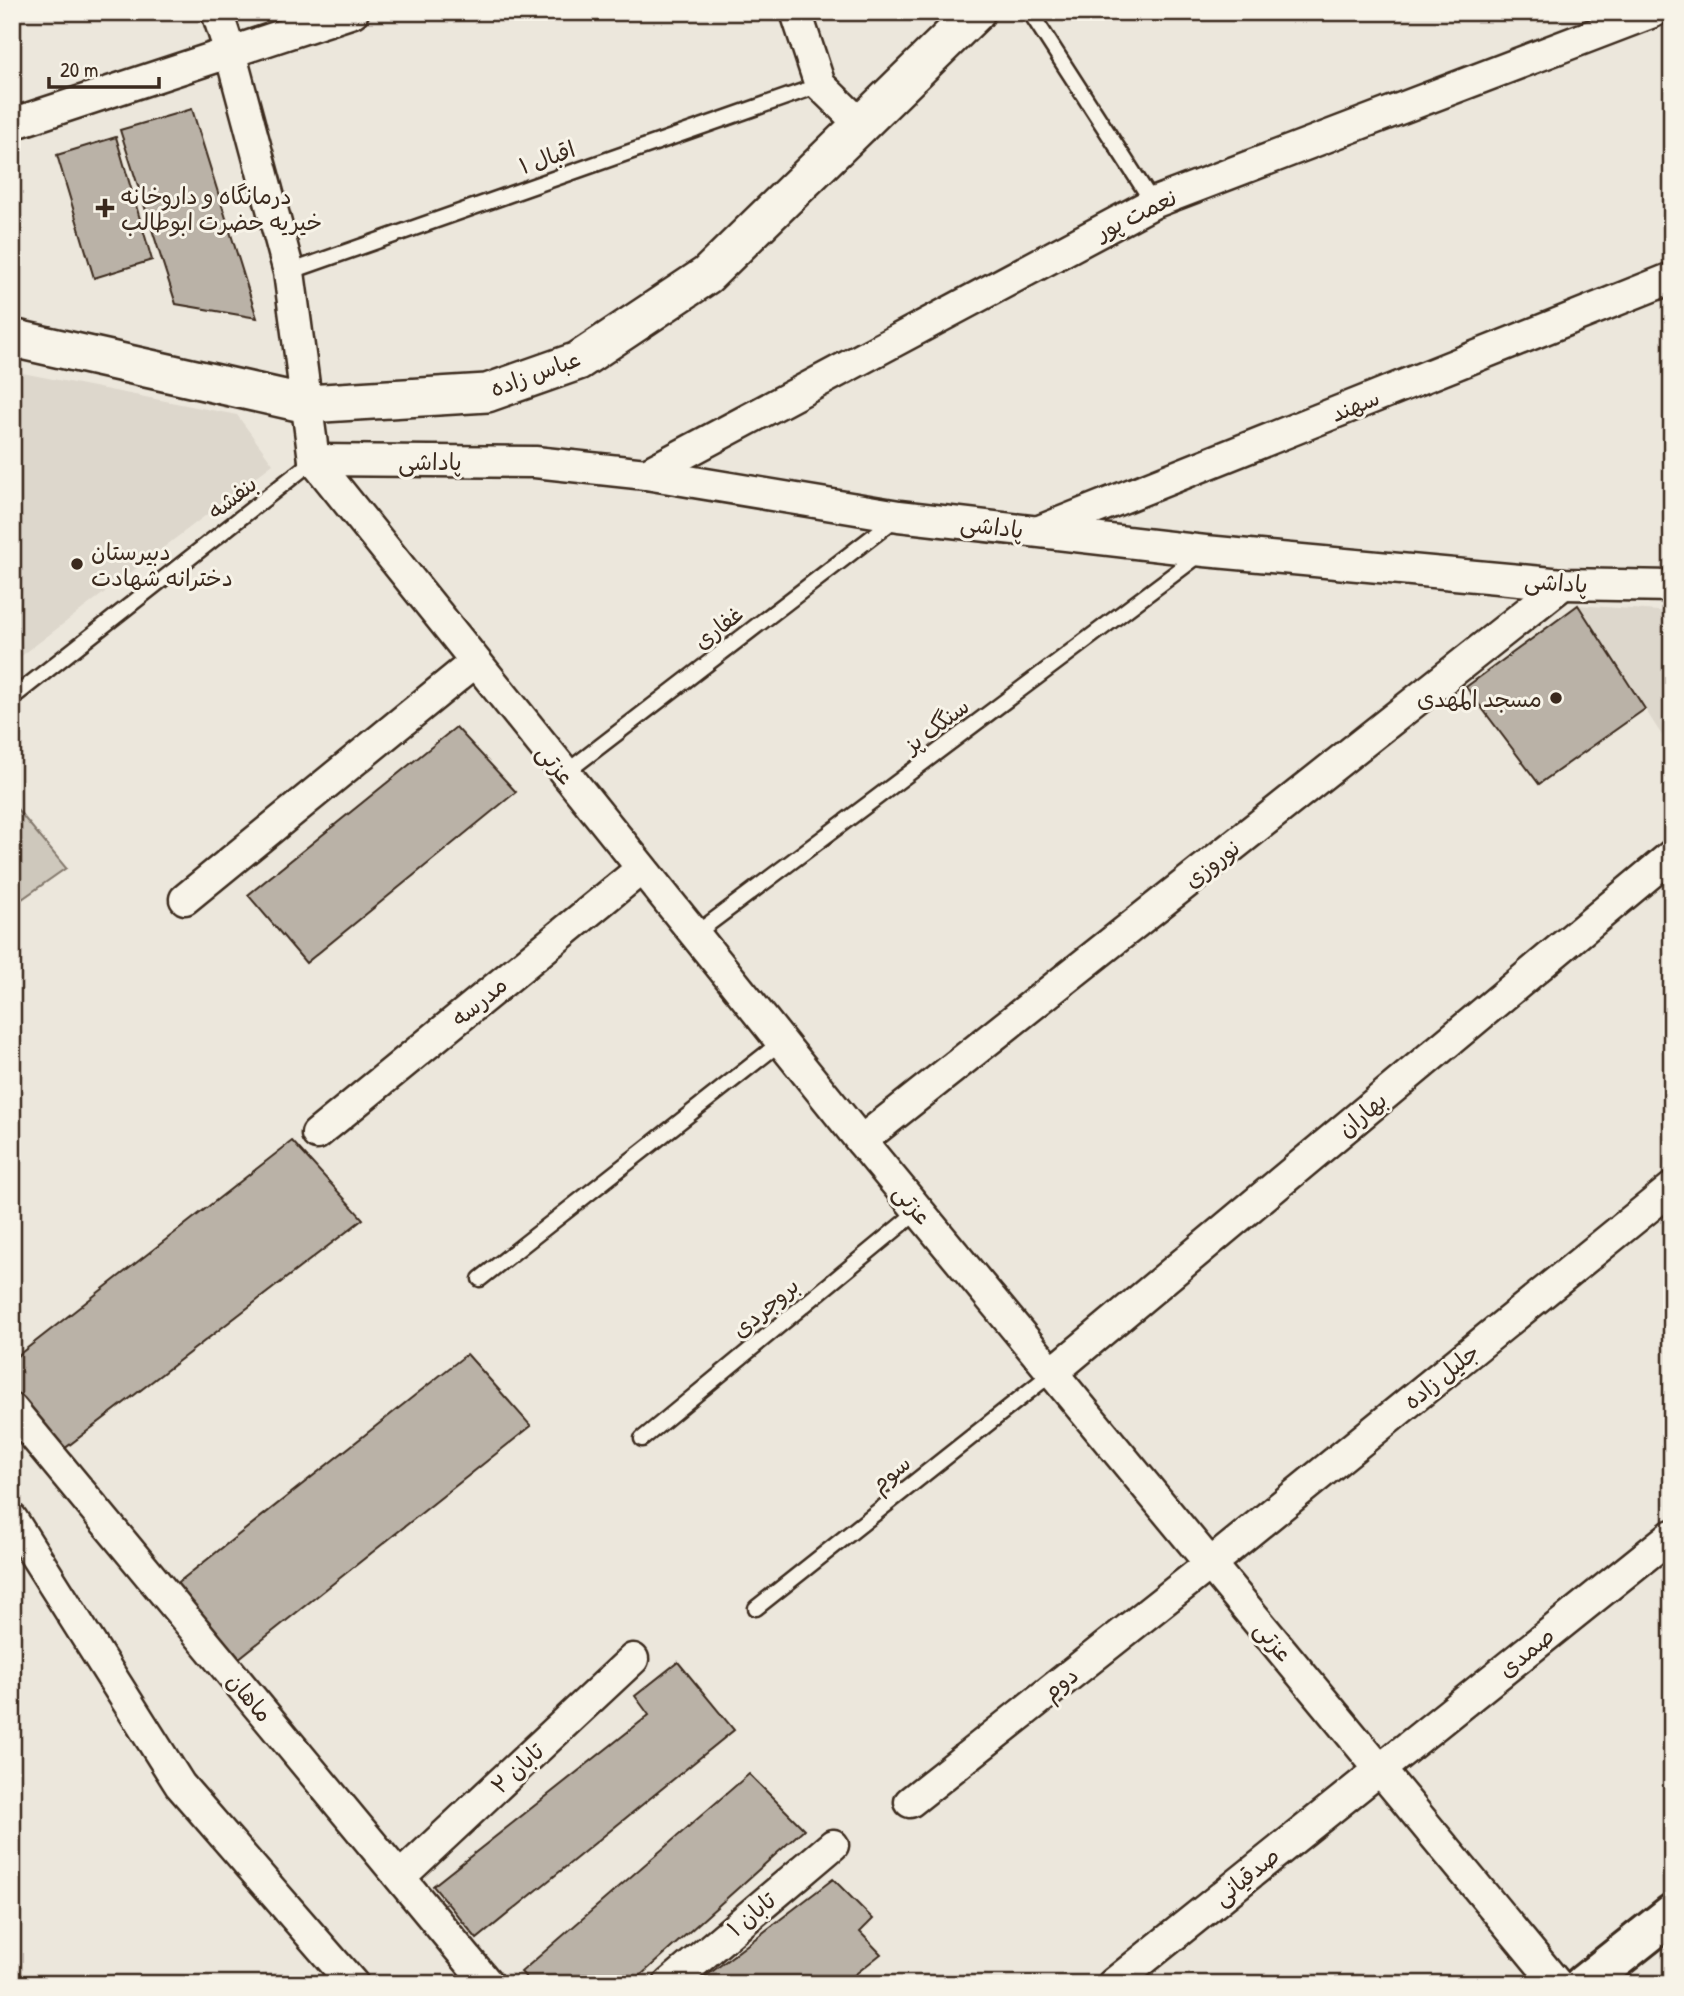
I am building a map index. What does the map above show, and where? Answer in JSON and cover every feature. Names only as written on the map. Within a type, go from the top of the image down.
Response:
[{"type":"main road","points":[[1584,1984],[1672,1914]]},
{"type":"street","points":[[217,12],[289,272],[314,460]]},
{"type":"street","points":[[12,124],[353,12]]},
{"type":"street","points":[[796,12],[820,85],[861,125]]},
{"type":"street","name":"عباس زاده","points":[[12,338],[307,404],[487,393],[578,361],[707,275],[976,12]]},
{"type":"street","name":"نعمت پور","points":[[646,474],[1153,203],[1653,12]]},
{"type":"street","name":"سهند","points":[[1037,532],[1672,278]]},
{"type":"street","name":"پاداشی","points":[[314,460],[535,462],[646,474],[899,516],[1205,551],[1563,584],[1672,586]]},
{"type":"street","name":"عزتی","points":[[314,460],[861,1141],[1558,1984]]},
{"type":"street","name":"نوروزی","points":[[861,1141],[1563,584]]},
{"type":"street","points":[[185,899],[475,662]]},
{"type":"street","name":"بهاران","points":[[1052,1373],[1672,855]]},
{"type":"street","name":"مدرسه","points":[[317,1134],[641,869]]},
{"type":"street","name":"جلیل زاده","points":[[1210,1564],[1672,1188]]},
{"type":"street","name":"ماهان","points":[[12,1409],[488,1984]]},
{"type":"street","points":[[12,1519],[180,1786],[353,1984]]},
{"type":"street","name":"صمدی","points":[[1380,1769],[1672,1535]]},
{"type":"street","name":"دوم","points":[[910,1802],[1210,1564]]},
{"type":"street","name":"تابان ۲","points":[[400,1877],[633,1659]]},
{"type":"street","name":"صدقیانی","points":[[1113,1984],[1380,1769]]},
{"type":"street","name":"تابان ۱","points":[[669,1984],[832,1845]]},
{"type":"lane","points":[[1030,12],[1153,203]]},
{"type":"lane","name":"اقبال ۱","points":[[289,272],[820,85]]},
{"type":"lane","name":"بنفشه","points":[[12,698],[314,460]]},
{"type":"lane","name":"غفاری","points":[[564,774],[899,516]]},
{"type":"lane","name":"سنگک پز","points":[[694,935],[1205,551]]},
{"type":"lane","points":[[480,1279],[781,1042]]},
{"type":"lane","name":"بروجردی","points":[[642,1439],[918,1210]]},
{"type":"lane","name":"سوم","points":[[756,1608],[1052,1373]]},
{"type":"shaded area","name":"دبیرستان دخترانه شهادت","points":[[12,371],[237,415],[273,464],[12,663]]},
{"type":"shaded area","points":[[1578,605],[1672,612],[1672,751]]},
{"type":"shaded area","points":[[12,803],[66,868],[12,906]]},
{"type":"building","points":[[192,109],[257,318],[176,304],[120,130]]},
{"type":"building","name":"درمانگاه و داروخانه خیریه حضرت ابوطالب","points":[[116,137],[152,260],[94,278],[57,155]]},
{"type":"building","name":"مسجد المهدی","points":[[1578,605],[1645,709],[1539,784],[1466,687]]},
{"type":"building","points":[[456,727],[516,792],[306,963],[248,895]]},
{"type":"building","points":[[292,1141],[363,1219],[55,1456],[12,1404],[12,1360]]},
{"type":"building","points":[[467,1354],[531,1426],[233,1663],[170,1589]]},
{"type":"building","points":[[678,1662],[734,1730],[477,1939],[433,1886],[649,1715],[635,1696]]},
{"type":"building","points":[[749,1774],[804,1829],[631,1984],[532,1984],[521,1972]]},
{"type":"building","points":[[833,1879],[873,1919],[860,1932],[881,1954],[843,1984],[696,1984]]},
{"type":"place","name":"درمانگاه و داروخانه خیریه حضرت ابوطالب","points":[[105,208]]},
{"type":"place","name":"دبیرستان دخترانه شهادت","points":[[77,564]]},
{"type":"place","name":"مسجد المهدی","points":[[1556,698]]}]
